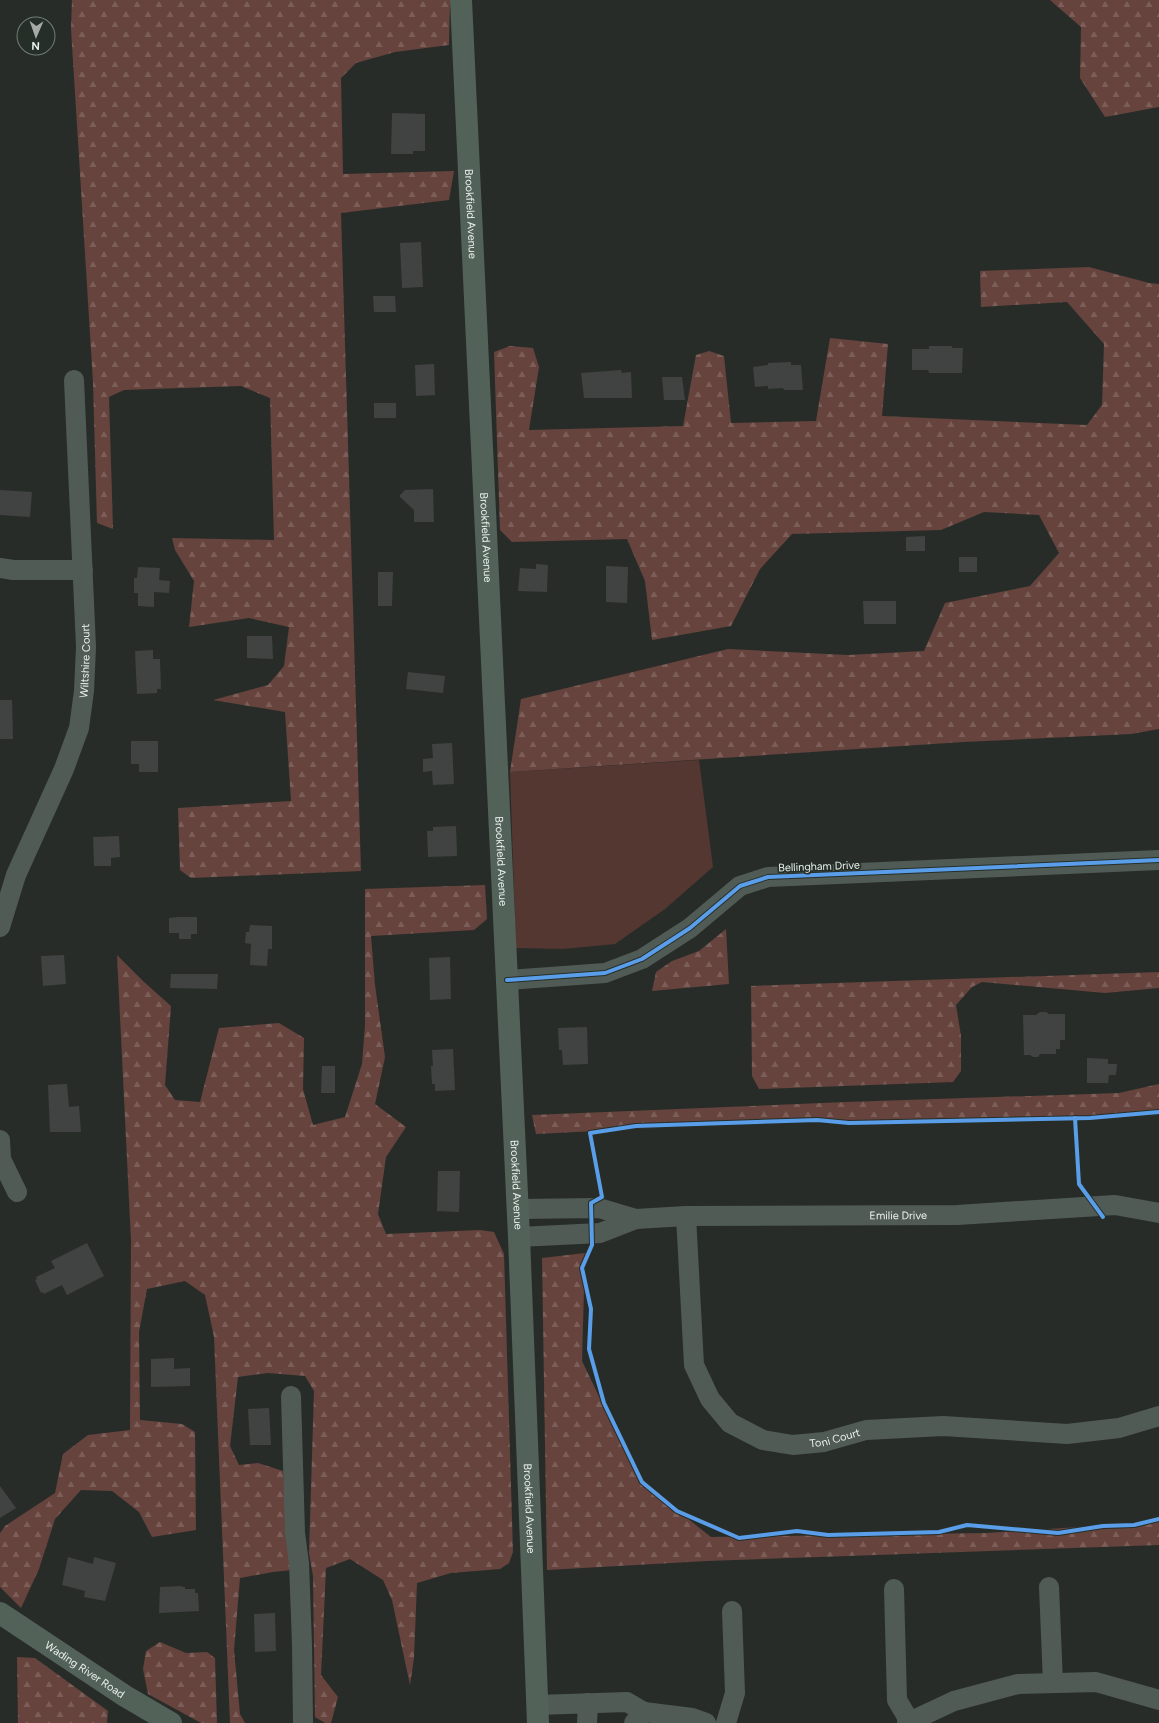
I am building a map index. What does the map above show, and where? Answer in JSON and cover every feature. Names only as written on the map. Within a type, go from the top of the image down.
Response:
[{"type":"main road","name":"Brookfield Avenue","points":[[461,0],[518,1209],[538,1714]]},
{"type":"main road","name":"Wading River Road","points":[[0,1613],[125,1696],[171,1723]]},
{"type":"street","name":"Wiltshire Court","points":[[0,927],[16,875],[64,768],[79,728],[84,691],[86,647],[74,380]]},
{"type":"street","points":[[0,568],[13,570],[83,570]]},
{"type":"street","name":"Bellingham Drive","points":[[507,980],[605,973],[642,959],[690,928],[740,886],[768,877],[1159,860]]},
{"type":"street","points":[[0,1140],[1,1158],[17,1192]]},
{"type":"street","name":"Emilie Drive","points":[[519,1237],[600,1232],[636,1219],[686,1216],[957,1215],[1115,1205],[1159,1212]]},
{"type":"street","points":[[588,1208],[589,1233]]},
{"type":"street","name":"Emilie Drive","points":[[518,1209],[599,1208],[636,1219]]},
{"type":"street","name":"Toni Court","points":[[686,1216],[694,1365],[710,1399],[730,1422],[763,1440],[794,1445],[824,1442],[866,1430],[943,1426],[1067,1434],[1119,1428],[1159,1416]]},
{"type":"street","points":[[291,1396],[295,1533],[299,1563],[302,1630],[303,1723]]},
{"type":"street","points":[[1049,1587],[1052,1683]]},
{"type":"street","points":[[894,1589],[897,1700],[908,1722],[954,1701],[1018,1684],[1096,1682],[1159,1700]]},
{"type":"street","points":[[726,1723],[735,1693],[732,1611]]},
{"type":"street","points":[[538,1714],[588,1703],[627,1702],[639,1718],[692,1718],[706,1723]]},
{"type":"street","points":[[587,1723],[588,1703]]},
{"type":"shaded area","points":[[699,760],[713,867],[665,909],[615,944],[563,949],[516,948],[510,772]]},
{"type":"green space","points":[[72,0],[450,0],[449,45],[395,52],[356,63],[341,78],[343,174],[454,171],[449,200],[341,213],[361,871],[191,878],[180,870],[178,808],[291,801],[285,712],[213,700],[268,685],[284,666],[289,627],[249,618],[189,627],[194,581],[175,550],[172,538],[274,540],[270,398],[241,386],[124,390],[109,397],[113,529],[97,523],[93,382],[71,29]]},
{"type":"green space","points":[[1050,0],[1159,0],[1159,107],[1105,117],[1080,78],[1081,27]]},
{"type":"green space","points":[[1089,267],[1149,283],[1159,284],[1159,729],[1131,734],[963,742],[510,772],[521,699],[728,649],[848,655],[924,651],[945,603],[1030,586],[1059,553],[1039,515],[984,512],[941,530],[792,534],[760,569],[731,626],[652,640],[645,581],[627,539],[512,542],[500,530],[494,352],[510,346],[533,348],[539,367],[529,430],[683,426],[696,355],[709,351],[724,356],[731,423],[816,421],[830,338],[888,344],[882,416],[1087,425],[1102,405],[1104,344],[1067,302],[981,307],[980,271]]},
{"type":"green space","points":[[485,885],[487,919],[474,930],[371,936],[375,985],[385,1057],[375,1104],[406,1127],[386,1157],[378,1214],[386,1234],[480,1230],[494,1232],[504,1254],[513,1552],[509,1563],[500,1569],[451,1573],[417,1583],[414,1658],[410,1685],[392,1600],[383,1580],[350,1559],[326,1568],[321,1675],[338,1697],[331,1723],[325,1723],[315,1717],[313,1576],[309,1553],[314,1391],[305,1376],[268,1373],[238,1377],[230,1446],[239,1465],[258,1463],[283,1471],[292,1570],[240,1578],[234,1650],[240,1714],[245,1723],[230,1723],[214,1337],[205,1295],[185,1281],[147,1289],[139,1332],[140,1420],[182,1424],[195,1432],[196,1530],[152,1537],[139,1512],[112,1491],[81,1490],[55,1519],[39,1569],[21,1608],[0,1587],[0,1533],[5,1526],[55,1493],[63,1454],[88,1435],[130,1430],[131,1241],[117,955],[171,1006],[165,1085],[175,1100],[200,1102],[219,1028],[279,1023],[304,1038],[303,1089],[313,1125],[345,1117],[362,1064],[365,1025],[365,889]]},
{"type":"green space","points":[[726,929],[729,984],[652,991],[656,972],[672,961],[699,951]]},
{"type":"green space","points":[[1159,972],[1159,988],[1105,993],[982,982],[972,987],[956,1005],[961,1036],[961,1071],[953,1082],[759,1089],[752,1076],[751,986]]},
{"type":"green space","points":[[1159,1084],[1159,1115],[843,1123],[815,1120],[536,1134],[532,1115],[846,1102],[1119,1093]]},
{"type":"green space","points":[[585,1253],[582,1361],[639,1480],[711,1537],[986,1533],[1159,1522],[1159,1545],[707,1561],[547,1570],[542,1258]]},
{"type":"green space","points":[[160,1642],[186,1653],[207,1652],[215,1658],[217,1723],[201,1723],[148,1694],[143,1669],[146,1651]]},
{"type":"green space","points":[[17,1657],[35,1658],[108,1711],[107,1723],[18,1723]]},
{"type":"building","points":[[392,113],[425,114],[425,151],[413,151],[413,154],[391,154]]},
{"type":"building","points":[[421,242],[423,287],[402,288],[400,243]]},
{"type":"building","points":[[373,296],[395,296],[396,312],[374,312]]},
{"type":"building","points":[[929,346],[952,346],[952,348],[963,348],[962,373],[929,373],[928,370],[912,370],[912,349],[929,349]]},
{"type":"building","points":[[791,362],[791,365],[801,365],[803,390],[784,390],[783,388],[768,389],[768,386],[755,387],[753,367],[768,365],[768,363]]},
{"type":"building","points":[[434,364],[435,395],[416,396],[415,365]]},
{"type":"building","points":[[621,370],[622,373],[631,372],[632,398],[584,398],[581,373]]},
{"type":"building","points":[[662,377],[682,377],[685,400],[664,400]]},
{"type":"building","points":[[374,403],[396,403],[396,418],[374,418]]},
{"type":"building","points":[[433,489],[434,522],[414,522],[414,510],[399,496],[405,490]]},
{"type":"building","points":[[0,490],[32,492],[30,517],[0,515]]},
{"type":"building","points":[[925,536],[925,551],[906,551],[906,537]]},
{"type":"building","points":[[959,557],[977,557],[977,572],[959,572]]},
{"type":"building","points":[[536,564],[548,565],[547,592],[518,591],[520,568],[536,569]]},
{"type":"building","points":[[606,566],[628,567],[627,603],[606,602]]},
{"type":"building","points":[[138,567],[160,568],[159,580],[170,581],[169,593],[154,592],[154,607],[138,606],[138,593],[134,593],[134,578],[137,578]]},
{"type":"building","points":[[378,572],[393,572],[392,606],[378,606]]},
{"type":"building","points":[[863,601],[896,601],[896,624],[864,624]]},
{"type":"building","points":[[247,636],[272,636],[273,659],[247,658]]},
{"type":"building","points":[[153,650],[153,659],[160,659],[161,689],[157,689],[157,693],[137,694],[135,651]]},
{"type":"building","points":[[408,672],[445,676],[443,693],[406,689]]},
{"type":"building","points":[[0,700],[12,700],[13,739],[0,739]]},
{"type":"building","points":[[131,741],[158,741],[158,772],[139,772],[139,764],[131,764]]},
{"type":"building","points":[[452,743],[454,784],[433,785],[432,771],[423,772],[423,759],[433,758],[432,744]]},
{"type":"building","points":[[456,826],[457,856],[428,857],[427,831],[433,831],[433,827]]},
{"type":"building","points":[[119,836],[120,857],[111,858],[111,866],[94,866],[93,837]]},
{"type":"building","points":[[197,917],[197,934],[191,934],[191,939],[179,939],[179,933],[169,933],[169,918]]},
{"type":"building","points":[[250,925],[272,926],[272,949],[268,949],[267,966],[250,965],[251,944],[245,943],[246,932],[249,932]]},
{"type":"building","points":[[64,955],[66,984],[43,986],[41,956]]},
{"type":"building","points":[[450,957],[451,999],[430,1000],[429,958]]},
{"type":"building","points":[[171,974],[218,974],[217,989],[170,988]]},
{"type":"building","points":[[1040,1012],[1046,1012],[1049,1014],[1065,1014],[1065,1040],[1060,1040],[1060,1049],[1056,1049],[1056,1054],[1040,1054],[1038,1057],[1024,1055],[1023,1015],[1036,1015]]},
{"type":"building","points":[[587,1027],[588,1064],[563,1065],[562,1050],[559,1050],[558,1028]]},
{"type":"building","points":[[453,1049],[455,1090],[435,1091],[435,1084],[432,1084],[432,1050]]},
{"type":"building","points":[[1087,1058],[1108,1059],[1108,1064],[1117,1064],[1116,1075],[1109,1075],[1108,1083],[1087,1083]]},
{"type":"building","points":[[322,1066],[335,1066],[335,1093],[321,1093]]},
{"type":"building","points":[[67,1084],[69,1107],[79,1106],[81,1132],[50,1132],[48,1085]]},
{"type":"building","points":[[438,1171],[460,1171],[459,1212],[437,1211]]},
{"type":"building","points":[[87,1243],[104,1276],[67,1295],[62,1285],[44,1294],[43,1292],[41,1293],[35,1280],[37,1279],[36,1277],[55,1268],[51,1261]]},
{"type":"building","points":[[174,1358],[174,1369],[190,1368],[190,1386],[151,1387],[151,1359]]},
{"type":"building","points":[[269,1408],[271,1445],[250,1445],[248,1409]]},
{"type":"building","points":[[0,1486],[16,1508],[0,1518]]},
{"type":"building","points":[[68,1557],[93,1564],[94,1557],[116,1563],[105,1601],[84,1597],[85,1591],[62,1585]]},
{"type":"building","points":[[160,1587],[185,1587],[185,1589],[195,1589],[195,1593],[198,1593],[199,1611],[159,1613]]},
{"type":"building","points":[[275,1613],[276,1651],[255,1652],[254,1614]]},
{"type":"cycle path","points":[[507,980],[605,973],[642,959],[690,928],[740,886],[768,877],[1159,860]]},
{"type":"cycle path","points":[[1159,1112],[1090,1118],[849,1123],[817,1120],[636,1126],[590,1133],[602,1197],[591,1203],[592,1245],[582,1268],[591,1309],[589,1349],[604,1403],[642,1482],[677,1511],[739,1538],[797,1531],[828,1535],[939,1532],[967,1525],[1058,1533],[1103,1526],[1134,1525],[1159,1519]]},
{"type":"cycle path","points":[[1075,1118],[1079,1184],[1103,1217]]}]
